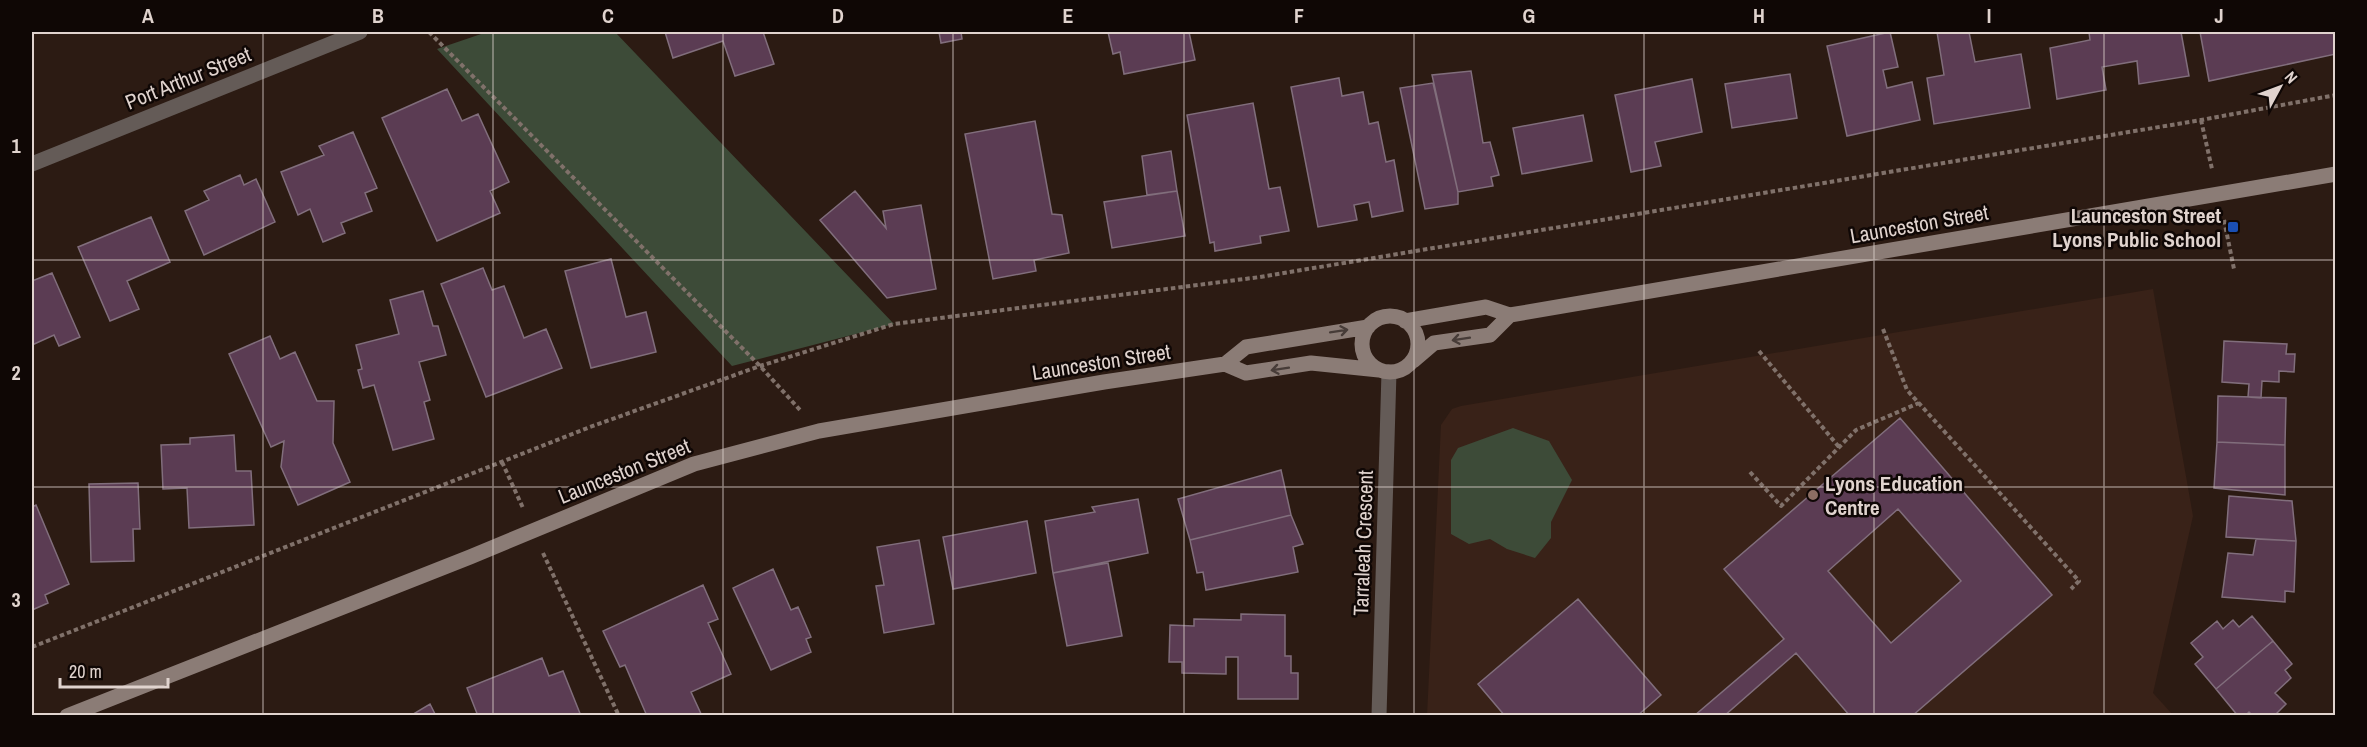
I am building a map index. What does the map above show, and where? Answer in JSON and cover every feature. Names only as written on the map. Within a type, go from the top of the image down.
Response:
[{"type":"main road","name":"Launceston Street","points":[[1405,321],[1486,307],[1509,315],[2336,174]]},
{"type":"main road","points":[[1412,362],[1418,345],[1412,327],[1405,321],[1389,316],[1381,318],[1368,327],[1362,343],[1367,359],[1384,371],[1397,371],[1412,362],[1434,343],[1490,334],[1509,315]]},
{"type":"main road","name":"Launceston Street","points":[[67,716],[85,712],[694,464],[819,431],[1104,382],[1225,364],[1246,347],[1368,327]]},
{"type":"main road","points":[[1307,337],[1311,363]]},
{"type":"main road","name":"Launceston Street","points":[[1225,364],[1246,373],[1311,363],[1384,371]]},
{"type":"street","name":"Port Arthur Street","points":[[32,164],[360,32]]},
{"type":"street","name":"Tarraleah Crescent","points":[[1379,716],[1384,371]]},
{"type":"path","points":[[429,32],[760,366],[819,431]]},
{"type":"path","points":[[32,647],[590,427],[760,366],[894,324],[1260,277],[2177,124],[2336,95]]},
{"type":"path","points":[[1883,329],[1907,390],[2079,581],[2071,589]]},
{"type":"path","points":[[1759,351],[1839,447]]},
{"type":"path","points":[[1750,472],[1781,506],[1856,430],[1919,404]]},
{"type":"path","points":[[544,554],[619,716]]},
{"type":"shaded area","name":"Lyons Education Centre","points":[[2153,289],[2193,516],[2153,693],[2173,715],[1427,716],[1441,425],[1452,409]]},
{"type":"green space","points":[[487,32],[615,32],[894,324],[732,366],[437,49]]},
{"type":"green space","points":[[1513,428],[1549,441],[1572,480],[1551,522],[1551,538],[1535,558],[1507,549],[1490,539],[1469,544],[1451,534],[1451,460],[1458,448]]},
{"type":"building","points":[[665,32],[763,32],[774,64],[735,76],[723,41],[673,58]]},
{"type":"building","points":[[939,32],[961,32],[962,39],[941,43]]},
{"type":"building","points":[[1108,32],[1189,32],[1195,60],[1124,74],[1120,52],[1113,54]]},
{"type":"building","points":[[1890,32],[1898,67],[1883,70],[1887,88],[1912,82],[1920,120],[1847,136],[1827,46]]},
{"type":"building","points":[[1937,32],[1969,32],[1975,62],[2021,54],[2030,108],[1934,124],[1927,78],[1944,75]]},
{"type":"building","points":[[2089,32],[2181,32],[2189,76],[2139,84],[2137,61],[2102,67],[2106,90],[2057,99],[2050,48],[2090,40]]},
{"type":"building","points":[[2200,32],[2336,32],[2336,54],[2209,81]]},
{"type":"building","points":[[1471,71],[1483,143],[1490,142],[1499,175],[1491,177],[1493,186],[1458,192],[1432,75]]},
{"type":"building","points":[[1790,74],[1797,118],[1732,128],[1725,84]]},
{"type":"building","points":[[1339,78],[1342,96],[1363,92],[1369,124],[1378,122],[1386,162],[1394,160],[1403,211],[1372,217],[1369,202],[1354,205],[1357,220],[1318,227],[1291,87]]},
{"type":"building","points":[[1692,79],[1702,132],[1655,142],[1661,166],[1631,172],[1615,95]]},
{"type":"building","points":[[1433,83],[1458,192],[1458,204],[1425,209],[1400,88]]},
{"type":"building","points":[[447,89],[462,121],[478,114],[509,182],[490,191],[500,213],[437,241],[382,118]]},
{"type":"building","points":[[1253,103],[1269,189],[1280,187],[1289,231],[1260,236],[1261,243],[1215,251],[1214,242],[1210,243],[1187,115]]},
{"type":"building","points":[[1583,115],[1592,161],[1522,174],[1513,128]]},
{"type":"building","points":[[1035,121],[1052,214],[1062,215],[1069,253],[1034,260],[1036,271],[993,279],[965,134]]},
{"type":"building","points":[[353,132],[377,188],[365,193],[372,211],[341,223],[345,233],[323,242],[310,209],[298,215],[281,172],[324,155],[319,146]]},
{"type":"building","points":[[1171,151],[1177,191],[1147,195],[1142,156]]},
{"type":"building","points":[[240,175],[244,185],[256,179],[275,222],[204,255],[185,211],[209,200],[204,191]]},
{"type":"building","points":[[855,191],[886,228],[883,211],[921,205],[936,289],[887,298],[820,220]]},
{"type":"building","points":[[1177,191],[1185,236],[1112,248],[1104,202]]},
{"type":"building","points":[[151,217],[170,262],[127,281],[139,309],[110,321],[78,247]]},
{"type":"building","points":[[611,259],[626,317],[646,312],[656,352],[591,368],[565,271]]},
{"type":"building","points":[[483,268],[492,290],[504,286],[524,338],[546,329],[562,368],[486,397],[441,284]]},
{"type":"building","points":[[52,273],[80,337],[59,346],[54,335],[32,345],[32,281]]},
{"type":"building","points":[[423,291],[433,326],[438,326],[446,355],[419,362],[430,400],[424,402],[434,439],[393,450],[374,385],[363,388],[358,370],[362,369],[356,345],[399,334],[390,300]]},
{"type":"building","points":[[270,336],[280,359],[295,352],[317,401],[334,401],[333,443],[350,482],[298,505],[281,467],[284,441],[271,447],[229,354]]},
{"type":"building","points":[[2224,341],[2287,344],[2286,354],[2295,354],[2294,372],[2279,371],[2279,382],[2262,381],[2261,398],[2248,397],[2249,384],[2222,382]]},
{"type":"building","points":[[2218,396],[2286,398],[2285,445],[2217,442]]},
{"type":"building","points":[[1900,418],[2052,595],[1912,716],[1850,716],[1796,653],[1724,716],[1694,716],[1784,639],[1724,569]],"holes":[[[1898,509],[1961,581],[1891,643],[1828,571]]]},
{"type":"building","points":[[234,435],[236,471],[251,471],[254,525],[189,528],[187,488],[163,489],[161,445],[190,444],[190,438]]},
{"type":"building","points":[[2217,442],[2285,445],[2285,495],[2214,488]]},
{"type":"building","points":[[1281,470],[1291,515],[1190,540],[1178,499]]},
{"type":"building","points":[[138,483],[140,529],[133,529],[134,561],[91,562],[89,484]]},
{"type":"building","points":[[2229,496],[2292,501],[2296,541],[2226,537]]},
{"type":"building","points":[[1138,499],[1148,553],[1053,573],[1045,521],[1095,512],[1092,507]]},
{"type":"building","points":[[36,505],[69,584],[45,595],[48,603],[32,610],[32,507]]},
{"type":"building","points":[[1291,515],[1303,544],[1293,547],[1298,572],[1206,590],[1203,572],[1197,573],[1190,540]]},
{"type":"building","points":[[1027,521],[1036,573],[953,589],[943,537]]},
{"type":"building","points":[[2256,539],[2296,541],[2294,592],[2285,591],[2285,602],[2222,597],[2228,553],[2253,555]]},
{"type":"building","points":[[919,540],[934,624],[884,633],[876,586],[884,585],[877,547]]},
{"type":"building","points":[[1108,563],[1122,636],[1067,646],[1053,573]]},
{"type":"building","points":[[773,569],[791,610],[798,607],[811,637],[806,639],[811,652],[771,670],[733,588]]},
{"type":"building","points":[[703,585],[718,619],[708,623],[731,674],[691,692],[702,716],[647,716],[625,665],[620,667],[603,631]]},
{"type":"building","points":[[1578,599],[1661,695],[1637,716],[1505,716],[1478,684]]},
{"type":"building","points":[[1241,614],[1285,615],[1285,656],[1291,656],[1291,673],[1298,673],[1298,699],[1238,699],[1238,657],[1226,657],[1226,674],[1182,673],[1182,662],[1169,662],[1170,625],[1194,626],[1194,619],[1241,620]]},
{"type":"building","points":[[2252,616],[2273,641],[2216,689],[2195,664],[2203,657],[2191,643],[2217,621],[2223,629],[2233,620],[2239,627]]},
{"type":"building","points":[[2273,641],[2292,664],[2285,670],[2291,678],[2275,693],[2286,704],[2274,716],[2253,716],[2249,712],[2245,716],[2238,716],[2216,689]]},
{"type":"building","points":[[542,658],[549,676],[563,671],[581,716],[478,716],[467,688]]},
{"type":"building","points":[[430,704],[436,716],[410,716]]},
{"type":"place","name":"Launceston Street Lyons Public School","points":[[2233,227]]},
{"type":"place","name":"Lyons Education Centre","points":[[1813,495]]}]
